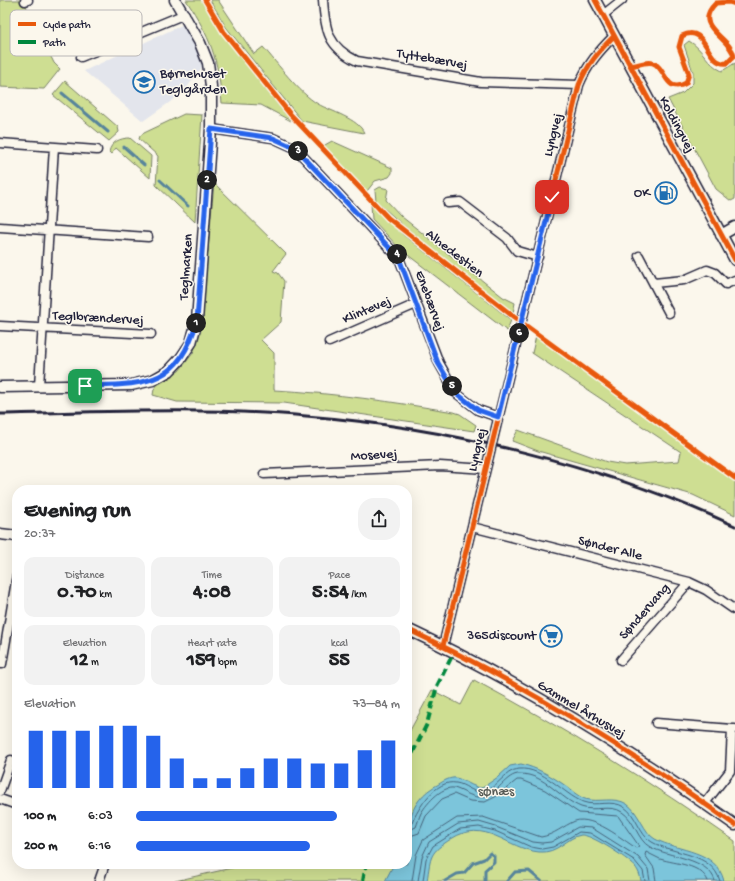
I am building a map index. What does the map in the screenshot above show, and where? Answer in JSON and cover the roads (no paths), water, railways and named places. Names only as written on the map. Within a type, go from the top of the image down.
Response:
[{"type":"street","name":"Teglmarken","points":[[0,387],[131,385],[153,380],[169,370],[181,358],[190,343],[197,321],[211,129],[211,86],[208,63],[200,43],[185,14],[175,0]]},
{"type":"street","name":"Tyttebærvej","points":[[322,0],[327,32],[333,43],[347,56],[357,61],[481,82],[579,85]]},
{"type":"street","name":"Koldingvej","points":[[595,0],[735,260]]},
{"type":"street","points":[[603,15],[622,0]]},
{"type":"street","points":[[142,32],[185,14]]},
{"type":"street","name":"Lyngvej","points":[[443,646],[579,85],[584,72],[596,53],[614,36]]},
{"type":"street","name":"Enebærvej","points":[[211,129],[273,138],[295,148],[399,258],[438,363],[456,393],[478,410],[498,417]]},
{"type":"street","points":[[0,143],[97,150]]},
{"type":"street","name":"Teglbrændervej","points":[[39,386],[54,147]]},
{"type":"street","points":[[448,203],[460,202],[507,238],[517,251],[538,257]]},
{"type":"street","points":[[0,227],[148,237]]},
{"type":"street","points":[[721,235],[735,227]]},
{"type":"street","points":[[640,256],[669,313]]},
{"type":"street","points":[[654,283],[684,280],[707,270],[716,273],[726,284],[735,280]]},
{"type":"street","name":"Klintevej","points":[[329,342],[416,304]]},
{"type":"street","name":"Teglbrændervej","points":[[0,326],[151,334]]},
{"type":"street","name":"Mosevej","points":[[264,474],[440,466],[486,469]]},
{"type":"street","name":"Sønder Alle","points":[[472,526],[689,582],[706,590],[735,610]]},
{"type":"street","points":[[0,534],[12,535]]},
{"type":"street","name":"Søndervang","points":[[621,660],[689,582]]},
{"type":"street","points":[[2,664],[12,605]]},
{"type":"street","name":"Gammel Århusvej","points":[[412,631],[443,646],[590,729],[672,780],[735,825]]},
{"type":"street","points":[[656,723],[733,729],[732,772],[705,803]]},
{"type":"street","points":[[0,791],[12,760]]},
{"type":"street","points":[[0,799],[12,803]]},
{"type":"street","points":[[99,881],[103,869]]},
{"type":"water","points":[[521,764],[548,775],[585,799],[617,800],[627,804],[635,812],[651,836],[665,843],[705,857],[720,871],[724,881],[641,881],[637,869],[627,860],[607,846],[592,838],[581,835],[576,836],[557,848],[546,852],[539,852],[527,850],[496,836],[475,831],[463,833],[451,839],[435,852],[432,856],[427,881],[385,881],[391,869],[412,869],[412,813],[420,799],[428,791],[449,779],[454,778],[482,788],[498,777],[510,766]]},
{"type":"waterway","points":[[62,93],[108,132]]},
{"type":"waterway","points":[[124,147],[144,165]]},
{"type":"waterway","points":[[160,180],[188,206]]},
{"type":"waterway","points":[[445,881],[457,874],[464,873],[473,863],[484,859],[490,853],[494,856],[494,862],[485,870],[485,881]]},
{"type":"waterway","points":[[507,881],[515,872],[529,871],[541,881]]},
{"type":"railway","points":[[0,414],[153,411],[268,413],[360,421],[414,429],[470,440],[580,468],[685,504],[735,526]]},
{"type":"place","name":"Børnehuset Teglgården","points":[[144,82]]},
{"type":"place","name":"OK","points":[[666,193]]},
{"type":"place","name":"365discount","points":[[551,636]]},
{"type":"park label","name":"sØnæs","points":[[496,792]]}]
